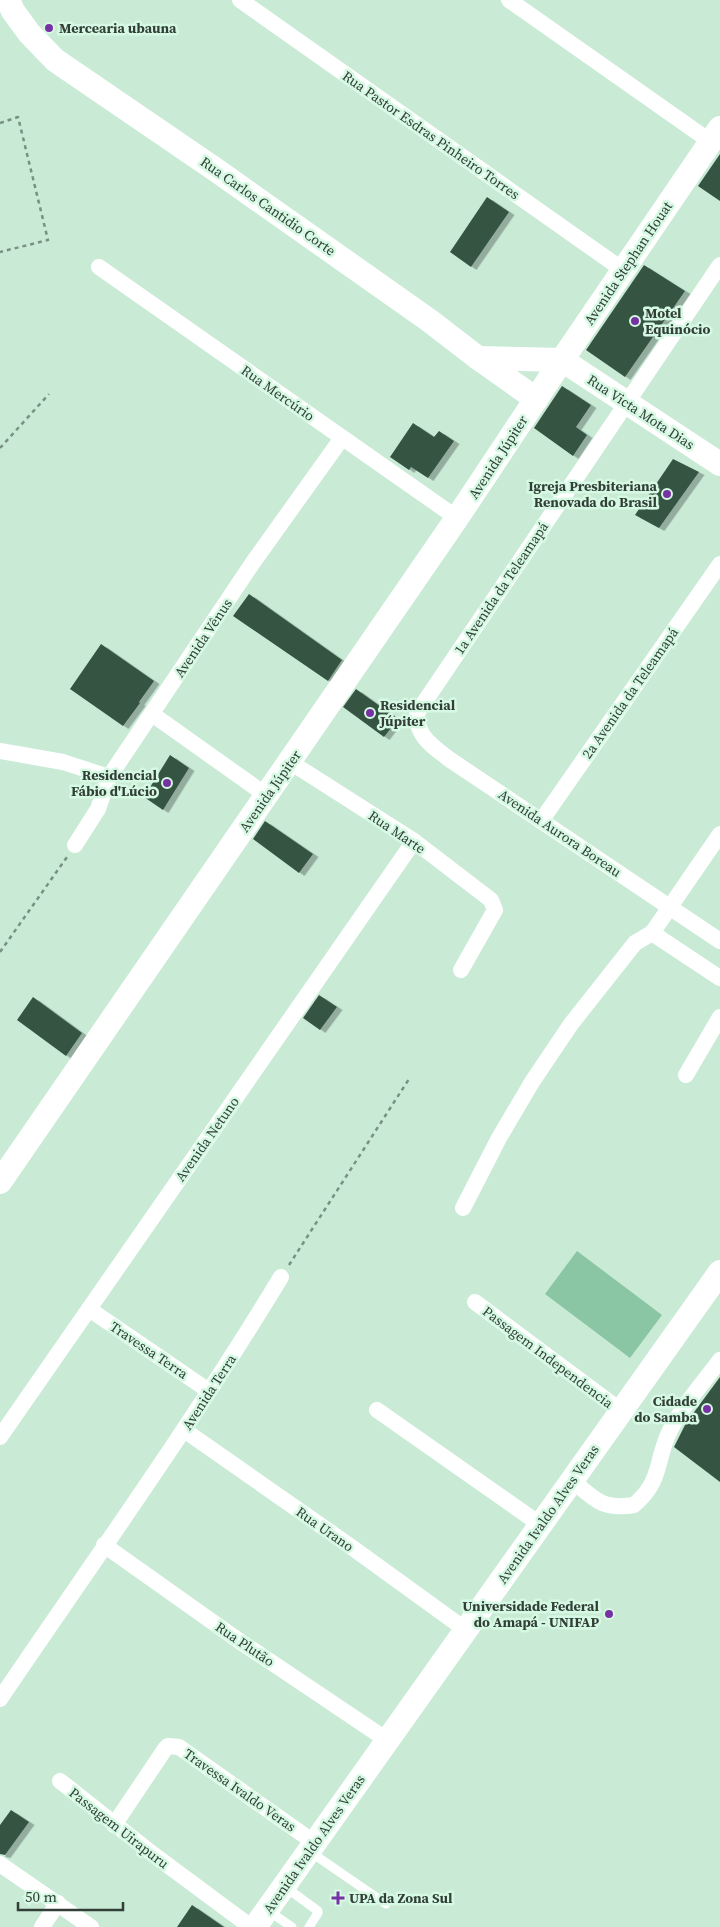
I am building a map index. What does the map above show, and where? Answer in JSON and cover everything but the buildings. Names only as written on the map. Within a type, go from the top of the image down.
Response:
[{"type":"main road","name":"Rua Carlos Cantidio Corte","points":[[8,0],[13,11],[29,33],[55,60],[430,320],[478,358],[536,399]]},
{"type":"main road","name":"Avenida Stephan Houat","points":[[536,399],[716,135]]},
{"type":"main road","points":[[478,358],[562,360]]},
{"type":"main road","name":"Rua Victa Mota Dias","points":[[562,360],[720,464]]},
{"type":"main road","name":"Avenida Júpiter","points":[[0,1182],[458,518],[536,399]]},
{"type":"main road","name":"Avenida Ivaldo Alves Veras","points":[[257,1921],[312,1847],[720,1272]]},
{"type":"street","name":"Rua Pastor Esdras Pinheiro Torres","points":[[240,0],[623,270]]},
{"type":"street","points":[[509,0],[716,135]]},
{"type":"street","name":"1a Avenida da Teleamapá","points":[[417,713],[720,264]]},
{"type":"street","name":"Rua Mercúrio","points":[[99,267],[458,518]]},
{"type":"street","name":"Avenida Vênus","points":[[75,845],[98,809],[108,777],[254,561],[342,438]]},
{"type":"street","name":"2a Avenida da Teleamapá","points":[[541,821],[720,564]]},
{"type":"street","name":"Avenida Aurora Boreau","points":[[417,713],[416,724],[422,736],[432,746],[720,941]]},
{"type":"street","points":[[152,714],[266,795]]},
{"type":"street","points":[[0,750],[63,762],[108,777]]},
{"type":"street","name":"Rua Marte","points":[[290,762],[414,841],[487,896],[494,905],[495,910],[460,970]]},
{"type":"street","points":[[463,1208],[499,1138],[532,1082],[571,1024],[635,943],[652,933],[720,834]]},
{"type":"street","name":"Avenida Netuno","points":[[0,1437],[414,841]]},
{"type":"street","points":[[652,933],[720,978]]},
{"type":"street","points":[[686,1075],[720,1017]]},
{"type":"street","name":"Avenida Terra","points":[[0,1698],[184,1430],[281,1277]]},
{"type":"street","name":"Passagem Independencia","points":[[475,1302],[621,1411]]},
{"type":"street","name":"Travessa Terra","points":[[89,1309],[209,1391]]},
{"type":"street","points":[[572,1480],[597,1502],[616,1507],[634,1505],[649,1488],[658,1472],[667,1436],[683,1410],[720,1360]]},
{"type":"street","points":[[378,1410],[540,1524]]},
{"type":"street","name":"Rua Urano","points":[[184,1430],[466,1630]]},
{"type":"street","name":"Rua Plutão","points":[[104,1545],[238,1640],[387,1740]]},
{"type":"street","name":"Travessa Ivaldo Veras","points":[[114,1825],[166,1749],[171,1746],[179,1747],[312,1847]]},
{"type":"street","name":"Passagem Uirapuru","points":[[60,1781],[114,1825],[257,1921]]},
{"type":"street","points":[[0,1864],[91,1927]]},
{"type":"street","points":[[42,1927],[58,1903]]},
{"type":"lane","points":[[312,1847],[386,1904]]},
{"type":"lane","points":[[284,1886],[318,1911],[309,1927]]},
{"type":"lane","points":[[257,1921],[292,1927]]},
{"type":"path","points":[[0,123],[18,117],[48,240],[0,252]]},
{"type":"path","points":[[0,448],[49,394]]},
{"type":"path","points":[[0,952],[75,845]]},
{"type":"path","points":[[281,1277],[409,1079]]},
{"type":"green space","points":[[577,1251],[662,1315],[630,1358],[545,1294]]},
{"type":"place","name":"Mercearia ubauna","points":[[49,28]]},
{"type":"place","name":"Motel Equinócio","points":[[635,321]]},
{"type":"place","name":"Igreja Presbiteriana Renovada do Brasil","points":[[667,494]]},
{"type":"place","name":"Residencial Júpiter","points":[[370,713]]},
{"type":"place","name":"Residencial Fábio d'Lúcio","points":[[167,783]]},
{"type":"place","name":"Cidade do Samba","points":[[707,1409]]},
{"type":"place","name":"Universidade Federal do Amapá - UNIFAP","points":[[609,1614]]},
{"type":"place","name":"UPA da Zona Sul","points":[[338,1898]]}]
